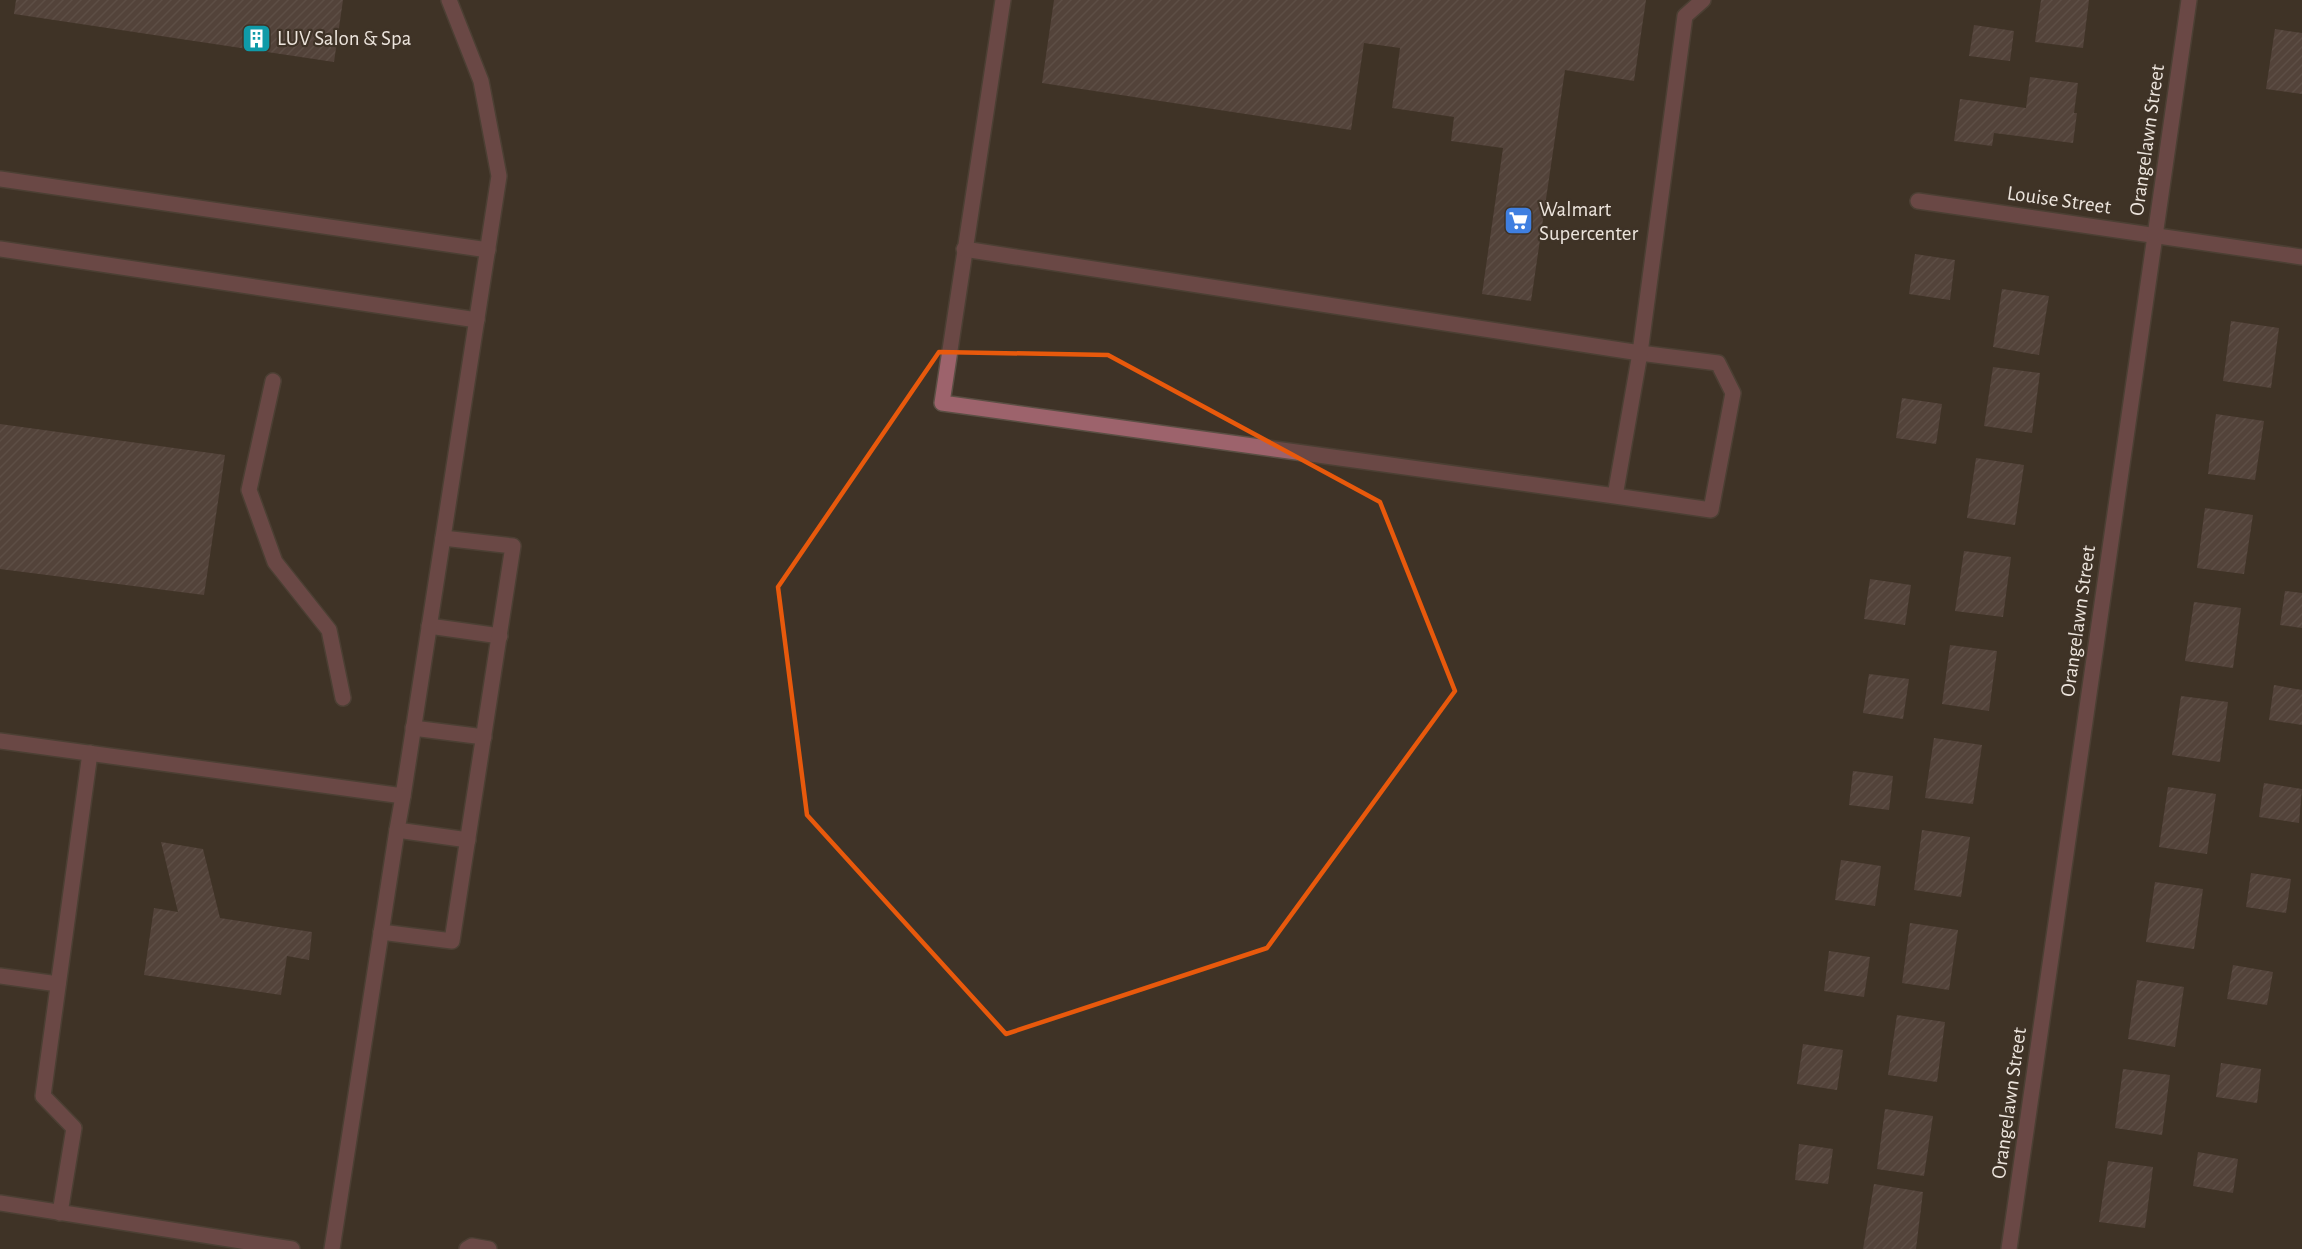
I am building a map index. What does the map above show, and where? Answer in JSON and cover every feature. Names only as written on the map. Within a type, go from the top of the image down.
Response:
[{"type":"street","points":[[332,1249],[499,176],[480,81],[449,0]]},
{"type":"street","points":[[964,249],[1640,354],[1718,363],[1733,393],[1711,510],[942,403],[964,249],[1003,0]]},
{"type":"street","points":[[1615,496],[1640,354],[1685,16],[1703,0]]},
{"type":"street","name":"Orangelawn Street","points":[[2009,1249],[2189,0]]},
{"type":"street","points":[[0,178],[488,249]]},
{"type":"street","name":"Louise Street","points":[[1918,201],[2302,257]]},
{"type":"street","points":[[0,249],[477,320]]},
{"type":"street","points":[[273,381],[249,490],[275,562],[329,630],[343,698]]},
{"type":"street","points":[[381,932],[452,941],[468,840],[513,546],[443,538]]},
{"type":"street","points":[[429,626],[500,636]]},
{"type":"street","points":[[413,728],[484,737]]},
{"type":"street","points":[[0,741],[403,796]]},
{"type":"street","points":[[60,1213],[74,1128],[43,1096],[90,753]]},
{"type":"street","points":[[397,830],[468,840]]},
{"type":"street","points":[[0,976],[58,984]]},
{"type":"street","points":[[0,1203],[292,1249]]},
{"type":"street","points":[[467,1249],[472,1246],[489,1249]]},
{"type":"highlighted area","points":[[939,352],[1108,355],[1380,502],[1455,691],[1267,948],[1006,1034],[807,815],[778,587]]},
{"type":"building","name":"LUV Salon & Spa","points":[[16,0],[343,0],[334,62],[14,14]]},
{"type":"building","name":"Walmart Supercenter","points":[[1054,0],[1646,0],[1634,81],[1565,70],[1531,301],[1482,294],[1503,148],[1451,141],[1454,117],[1392,108],[1400,48],[1364,43],[1351,130],[1042,83]]},
{"type":"building","points":[[2041,0],[2089,0],[2083,48],[2035,42]]},
{"type":"building","points":[[1974,25],[2014,31],[2010,61],[1969,56]]},
{"type":"building","points":[[2275,29],[2302,33],[2302,94],[2266,89]]},
{"type":"building","points":[[2030,77],[2078,83],[2073,143],[1994,133],[1992,146],[1954,141],[1960,99],[2026,108]]},
{"type":"building","points":[[1915,254],[1955,260],[1950,300],[1909,294]]},
{"type":"building","points":[[2002,289],[2049,296],[2039,355],[1993,347]]},
{"type":"building","points":[[2231,321],[2279,328],[2271,388],[2223,381]]},
{"type":"building","points":[[1993,367],[2040,373],[2032,433],[1984,426]]},
{"type":"building","points":[[1902,398],[1942,404],[1936,444],[1896,438]]},
{"type":"building","points":[[2216,414],[2264,421],[2255,480],[2208,474]]},
{"type":"building","points":[[0,424],[225,455],[204,595],[0,569]]},
{"type":"building","points":[[1976,458],[2024,465],[2015,525],[1967,518]]},
{"type":"building","points":[[2205,508],[2253,515],[2244,574],[2197,568]]},
{"type":"building","points":[[1964,551],[2011,557],[2003,617],[1955,611]]},
{"type":"building","points":[[1870,579],[1911,585],[1905,625],[1864,619]]},
{"type":"building","points":[[2285,591],[2302,593],[2302,628],[2280,625]]},
{"type":"building","points":[[2194,602],[2241,608],[2233,668],[2185,661]]},
{"type":"building","points":[[1950,645],[1997,651],[1989,711],[1942,704]]},
{"type":"building","points":[[1869,674],[1909,679],[1903,719],[1863,713]]},
{"type":"building","points":[[2274,685],[2302,690],[2302,725],[2269,720]]},
{"type":"building","points":[[2181,696],[2228,702],[2220,762],[2172,755]]},
{"type":"building","points":[[1934,738],[1982,745],[1973,804],[1925,798]]},
{"type":"building","points":[[1853,771],[1893,776],[1889,810],[1849,805]]},
{"type":"building","points":[[2264,783],[2302,789],[2299,823],[2259,817]]},
{"type":"building","points":[[2168,787],[2216,794],[2207,854],[2159,847]]},
{"type":"building","points":[[1922,830],[1970,837],[1961,897],[1914,890]]},
{"type":"building","points":[[161,842],[203,849],[220,918],[312,932],[309,960],[287,956],[281,995],[144,975],[154,908],[178,912]]},
{"type":"building","points":[[1841,860],[1881,866],[1875,906],[1835,900]]},
{"type":"building","points":[[2251,873],[2291,879],[2286,913],[2246,907]]},
{"type":"building","points":[[2155,882],[2203,889],[2194,949],[2146,942]]},
{"type":"building","points":[[1910,923],[1958,930],[1949,990],[1902,983]]},
{"type":"building","points":[[1829,951],[1870,957],[1864,997],[1824,991]]},
{"type":"building","points":[[2233,965],[2273,972],[2267,1005],[2227,999]]},
{"type":"building","points":[[2137,980],[2184,987],[2175,1047],[2128,1039]]},
{"type":"building","points":[[1897,1015],[1945,1022],[1937,1082],[1888,1075]]},
{"type":"building","points":[[1803,1044],[1843,1050],[1837,1090],[1797,1084]]},
{"type":"building","points":[[2221,1063],[2261,1069],[2257,1103],[2216,1097]]},
{"type":"building","points":[[2123,1069],[2170,1075],[2162,1135],[2115,1128]]},
{"type":"building","points":[[1885,1109],[1933,1116],[1924,1176],[1877,1169]]},
{"type":"building","points":[[1799,1144],[1833,1149],[1828,1184],[1795,1180]]},
{"type":"building","points":[[2198,1152],[2238,1159],[2233,1193],[2193,1186]]},
{"type":"building","points":[[2108,1161],[2153,1167],[2145,1228],[2099,1222]]},
{"type":"building","points":[[1874,1184],[1923,1192],[1916,1249],[1863,1249]]},
{"type":"place","name":"LUV Salon & Spa","points":[[256,38]]},
{"type":"place","name":"Walmart Supercenter","points":[[1518,221]]}]
